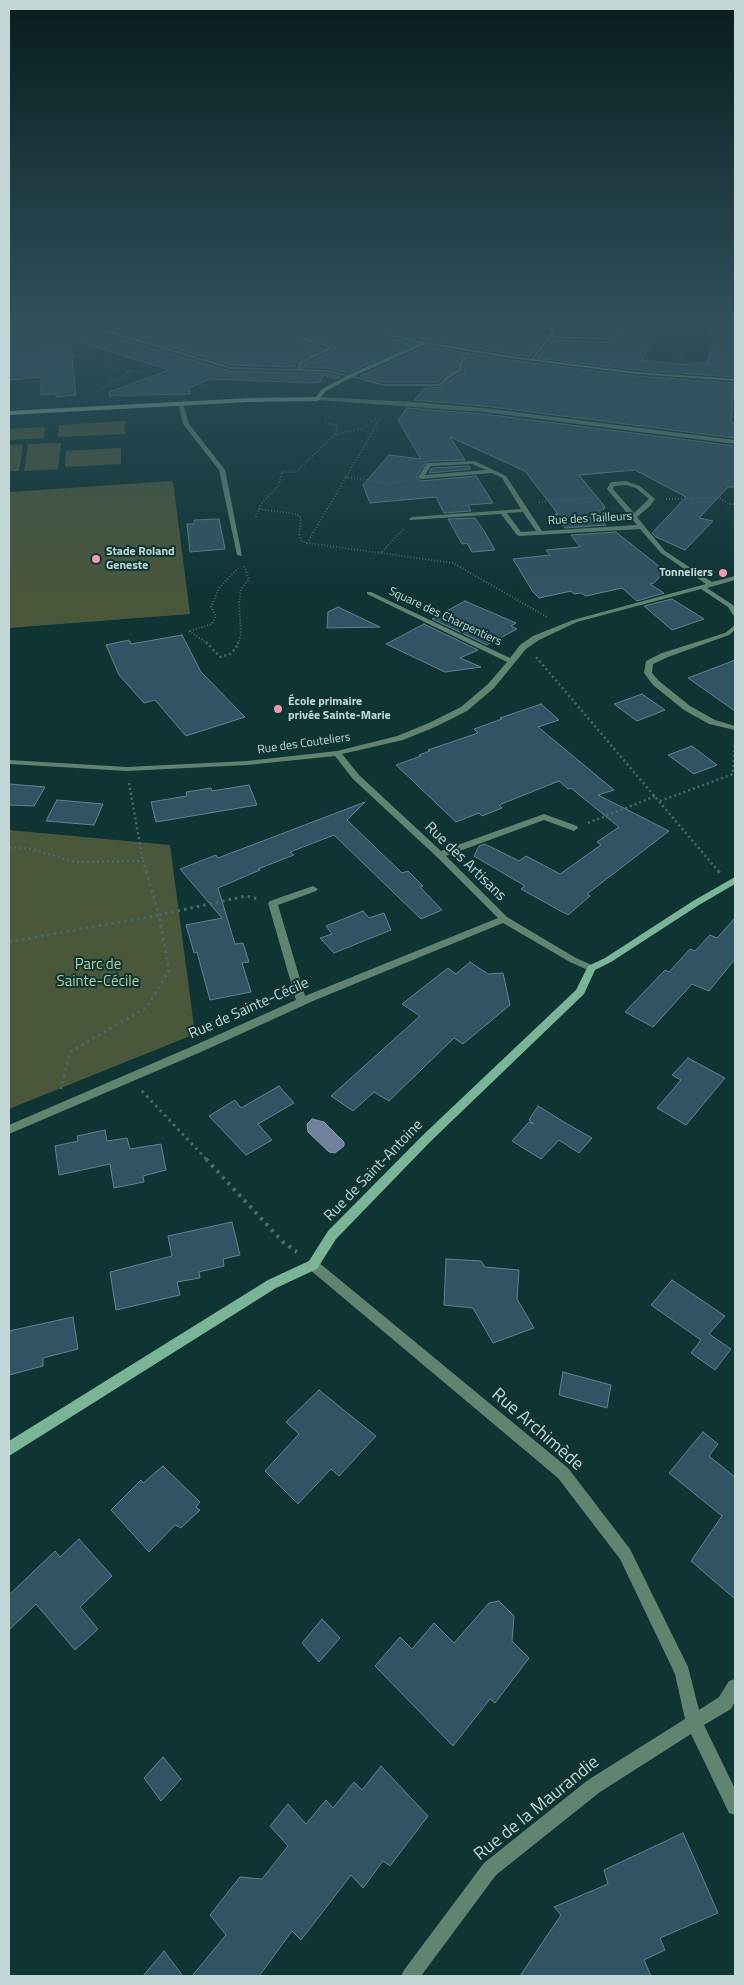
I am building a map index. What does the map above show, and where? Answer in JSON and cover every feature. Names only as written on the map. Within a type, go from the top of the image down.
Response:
[{"type":"street","points":[[183,413],[186,424],[222,470],[240,554]]},
{"type":"street","points":[[505,413],[735,442]]},
{"type":"street","name":"Rue des Tailleurs","points":[[421,477],[429,464],[472,462],[504,476],[540,533]]},
{"type":"street","points":[[421,477],[493,471]]},
{"type":"street","points":[[634,516],[648,505],[652,499],[638,487],[626,483],[612,484],[610,489],[663,552],[712,585]]},
{"type":"street","points":[[412,519],[525,510]]},
{"type":"street","name":"Rue des Tailleurs","points":[[503,512],[519,534],[641,527]]},
{"type":"street","name":"Rue des Couteliers","points":[[9,762],[127,769],[247,763],[337,753],[400,738],[464,709],[492,686],[523,647],[536,638],[575,621],[735,578]]},
{"type":"street","points":[[703,588],[731,606],[735,614]]},
{"type":"street","name":"Square des Charpentiers","points":[[369,594],[511,661]]},
{"type":"street","points":[[735,627],[727,634],[665,655],[649,663],[648,673],[656,683],[687,708],[712,722],[735,728]]},
{"type":"street","name":"Rue des Artisans","points":[[337,753],[356,777],[440,855],[504,919],[573,960],[591,968]]},
{"type":"street","points":[[440,855],[544,817],[574,828]]},
{"type":"street","points":[[591,968],[608,960],[732,882]]},
{"type":"street","points":[[302,1002],[273,903],[313,889]]},
{"type":"street","name":"Rue de Sainte-Cécile","points":[[9,1130],[302,1002],[504,919]]},
{"type":"street","name":"Rue de Saint-Antoine","points":[[313,1265],[332,1235],[420,1145],[580,992],[591,968]]},
{"type":"street","points":[[9,1449],[272,1284],[313,1265]]},
{"type":"street","name":"Rue Archimède","points":[[313,1265],[563,1473],[625,1554],[682,1673],[694,1722],[735,1807]]},
{"type":"street","name":"Rue de la Maurandie","points":[[410,1976],[490,1869],[594,1786],[725,1703],[735,1687]]},
{"type":"path","points":[[334,435],[363,428],[384,413]]},
{"type":"path","points":[[307,542],[344,476],[385,413]]},
{"type":"path","points":[[256,517],[262,504],[279,485],[282,472],[296,472],[334,435],[338,426],[325,422]]},
{"type":"path","points":[[344,476],[387,483],[408,482],[421,477]]},
{"type":"path","points":[[521,503],[616,496]]},
{"type":"path","points":[[652,499],[720,498],[728,504],[735,504]]},
{"type":"path","points":[[259,509],[296,514],[300,517],[301,521],[299,534],[301,540],[307,542],[453,563],[562,626]]},
{"type":"path","points":[[382,552],[412,519]]},
{"type":"path","points":[[243,563],[249,579],[241,589],[239,602],[241,634],[236,648],[230,654],[220,657],[204,640],[189,631],[212,624],[216,616],[212,607],[219,588],[243,563]]},
{"type":"path","points":[[523,647],[539,658],[660,801],[732,882]]},
{"type":"path","points":[[660,801],[733,774],[735,728]]},
{"type":"path","points":[[57,1109],[70,1052],[147,1007],[169,971],[159,915],[143,861],[127,769]]},
{"type":"path","points":[[574,828],[656,796]]},
{"type":"path","points":[[9,847],[32,849],[75,862],[143,861]]},
{"type":"path","points":[[9,942],[159,915],[246,896],[273,903]]},
{"type":"path","points":[[130,1078],[284,1242],[313,1265]]},
{"type":"green space","points":[[125,421],[125,434],[58,437],[59,425]]},
{"type":"green space","points":[[45,427],[44,438],[9,440],[9,429]]},
{"type":"green space","points":[[61,443],[58,469],[24,471],[28,444]]},
{"type":"green space","points":[[9,445],[23,445],[19,471],[9,471]]},
{"type":"green space","points":[[121,448],[121,464],[65,467],[66,451]]},
{"type":"green space","name":"Stade Roland Geneste","points":[[173,481],[190,614],[9,628],[10,492]]},
{"type":"green space","name":"Parc de Sainte-Cécile","points":[[9,830],[170,845],[195,1034],[9,1109]]},
{"type":"water","points":[[312,1119],[324,1122],[344,1142],[344,1146],[335,1153],[329,1152],[308,1132],[307,1124]]},
{"type":"building","points":[[404,413],[466,413],[735,446],[735,487],[728,487],[699,518],[713,521],[685,550],[656,537],[652,533],[686,497],[635,470],[579,475],[605,507],[598,518],[606,525],[565,528],[555,514],[558,514],[525,471],[450,437],[465,460],[427,461],[416,477],[421,481],[476,476],[493,503],[468,505],[471,511],[444,513],[436,497],[370,503],[363,485],[389,455],[421,459],[398,420]]},
{"type":"building","points":[[536,413],[732,413],[731,422],[735,423],[735,438]]},
{"type":"building","points":[[469,466],[471,469],[429,473],[432,468]]},
{"type":"building","points":[[475,518],[495,550],[472,552],[467,543],[462,544],[448,519]]},
{"type":"building","points":[[219,519],[225,549],[190,552],[187,524],[194,524],[194,520]]},
{"type":"building","points":[[616,532],[665,571],[654,583],[650,584],[664,593],[637,601],[622,588],[586,596],[581,593],[574,594],[571,591],[539,598],[533,592],[513,559],[550,555],[546,550],[580,547],[571,535]]},
{"type":"building","points":[[672,599],[704,619],[672,630],[644,606]]},
{"type":"building","points":[[465,601],[516,623],[511,626],[517,629],[487,645],[432,619]]},
{"type":"building","points":[[338,607],[380,627],[327,628],[328,612]]},
{"type":"building","points":[[424,624],[478,650],[460,658],[481,667],[445,672],[386,644]]},
{"type":"building","points":[[182,635],[201,672],[245,717],[186,736],[155,700],[144,703],[119,675],[106,645],[129,640],[131,644]]},
{"type":"building","points":[[735,660],[735,711],[688,678]]},
{"type":"building","points":[[642,694],[665,710],[637,721],[614,704]]},
{"type":"building","points":[[541,704],[559,720],[538,727],[614,790],[598,795],[669,831],[587,894],[590,896],[568,915],[521,889],[525,886],[474,856],[479,846],[485,844],[519,861],[526,856],[560,874],[601,845],[597,842],[619,827],[571,788],[568,789],[559,781],[499,805],[502,808],[482,816],[479,813],[456,822],[396,765],[421,756],[419,755],[430,751],[428,750],[478,733],[474,729],[502,719],[500,718]]},
{"type":"building","points":[[692,746],[717,765],[694,774],[668,755]]},
{"type":"building","points":[[9,784],[45,787],[34,806],[9,805]]},
{"type":"building","points":[[249,785],[257,805],[156,822],[151,802],[187,796],[186,792],[211,788],[212,791]]},
{"type":"building","points":[[57,800],[103,804],[94,825],[46,821]]},
{"type":"building","points":[[365,802],[347,820],[402,873],[408,871],[442,910],[421,919],[334,835],[290,852],[294,855],[218,888],[235,944],[243,943],[249,962],[242,963],[251,992],[210,1000],[197,952],[194,953],[186,925],[222,918],[180,869],[216,855],[218,858]]},
{"type":"building","points":[[363,911],[369,918],[384,913],[391,930],[334,953],[320,938],[332,934],[326,926]]},
{"type":"building","points":[[735,918],[735,959],[709,991],[692,984],[653,1027],[625,1012],[665,970],[669,972],[690,949],[695,951],[710,935],[717,938]]},
{"type":"building","points":[[470,962],[488,974],[503,973],[510,1005],[463,1044],[454,1038],[389,1101],[374,1092],[353,1111],[331,1096],[420,1016],[402,1004],[448,968],[456,974]]},
{"type":"building","points":[[688,1058],[725,1078],[686,1125],[657,1108],[681,1080],[672,1075]]},
{"type":"building","points":[[279,1086],[294,1103],[258,1124],[272,1140],[246,1155],[209,1116],[235,1100],[241,1108]]},
{"type":"building","points":[[538,1106],[592,1138],[579,1153],[559,1140],[541,1159],[512,1141],[529,1122],[534,1124],[529,1120]]},
{"type":"building","points":[[105,1130],[107,1141],[127,1138],[130,1149],[161,1144],[166,1170],[143,1176],[144,1182],[114,1188],[110,1164],[59,1175],[55,1146],[78,1141],[77,1136]]},
{"type":"building","points":[[232,1222],[240,1255],[223,1259],[224,1266],[199,1272],[200,1278],[177,1282],[180,1295],[116,1310],[110,1272],[172,1256],[168,1236]]},
{"type":"building","points":[[446,1259],[481,1261],[485,1267],[519,1270],[517,1299],[534,1328],[493,1343],[473,1308],[444,1305]]},
{"type":"building","points":[[672,1280],[725,1316],[709,1334],[731,1349],[715,1370],[691,1353],[701,1340],[651,1305]]},
{"type":"building","points":[[73,1317],[78,1349],[43,1358],[43,1366],[9,1375],[9,1331]]},
{"type":"building","points":[[563,1372],[611,1385],[607,1408],[559,1395]]},
{"type":"building","points":[[319,1390],[376,1436],[339,1476],[331,1469],[298,1504],[265,1471],[299,1434],[286,1422]]},
{"type":"building","points":[[703,1432],[718,1444],[709,1456],[735,1477],[735,1599],[691,1561],[722,1516],[669,1473]]},
{"type":"building","points":[[163,1466],[200,1502],[196,1507],[200,1510],[181,1528],[175,1525],[149,1552],[111,1510],[141,1480],[143,1483]]},
{"type":"building","points":[[79,1539],[112,1576],[80,1607],[98,1629],[75,1650],[36,1604],[9,1630],[9,1595],[55,1551],[60,1557]]},
{"type":"building","points":[[499,1601],[514,1616],[512,1641],[529,1658],[495,1703],[490,1699],[453,1746],[375,1666],[400,1637],[412,1649],[434,1623],[454,1643],[489,1603]]},
{"type":"building","points":[[322,1619],[340,1638],[319,1662],[302,1643]]},
{"type":"building","points":[[163,1757],[181,1779],[161,1801],[144,1778]]},
{"type":"building","points":[[381,1766],[428,1816],[390,1866],[383,1861],[363,1888],[351,1875],[301,1940],[292,1931],[259,1976],[192,1976],[226,1935],[210,1915],[240,1877],[262,1879],[288,1846],[270,1826],[288,1804],[306,1824],[326,1800],[333,1808],[354,1782],[362,1790]]},
{"type":"building","points":[[683,1833],[718,1913],[660,1938],[665,1950],[644,1960],[651,1976],[520,1976],[561,1915],[554,1907],[608,1884],[604,1870]]},
{"type":"building","points":[[164,1951],[183,1976],[143,1976]]},
{"type":"place","name":"Stade Roland Geneste","points":[[96,559]]},
{"type":"place","name":"Tonneliers","points":[[723,573]]},
{"type":"place","name":"École primaire privée Sainte-Marie","points":[[278,709]]}]
